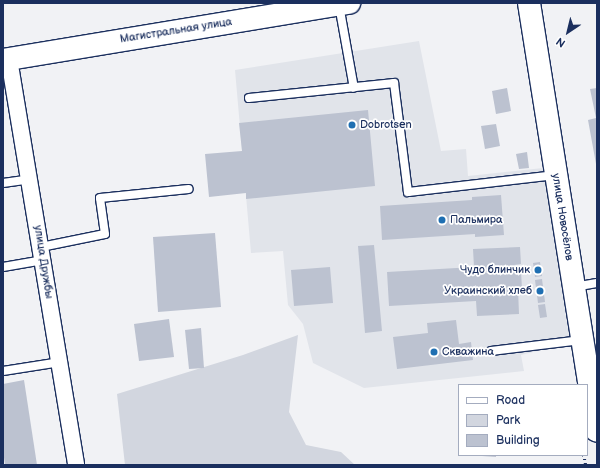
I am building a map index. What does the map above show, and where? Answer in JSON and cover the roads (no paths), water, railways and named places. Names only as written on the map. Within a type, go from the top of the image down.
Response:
[{"type":"main road","name":"улица Новосёлов","points":[[529,3],[597,431]]},
{"type":"main road","name":"Магистральная улица","points":[[6,60],[344,4]]},
{"type":"street","name":"улица Дружбы","points":[[6,60],[30,179],[76,465]]},
{"type":"lane","points":[[344,4],[354,88]]},
{"type":"lane","points":[[249,98],[394,83],[408,192],[556,175]]},
{"type":"lane","points":[[3,183],[30,179]]},
{"type":"lane","points":[[3,267],[42,253],[105,234],[100,198],[189,189]]},
{"type":"lane","points":[[573,287],[597,283]]},
{"type":"lane","points":[[491,352],[582,340]]},
{"type":"lane","points":[[3,371],[60,362]]},
{"type":"place","name":"Dobrotsen","points":[[352,125]]},
{"type":"place","name":"Пальмира","points":[[442,220]]},
{"type":"place","name":"Чудо блинчик","points":[[538,270]]},
{"type":"place","name":"Украинский хлеб","points":[[540,291]]},
{"type":"place","name":"Скважина","points":[[434,352]]}]
